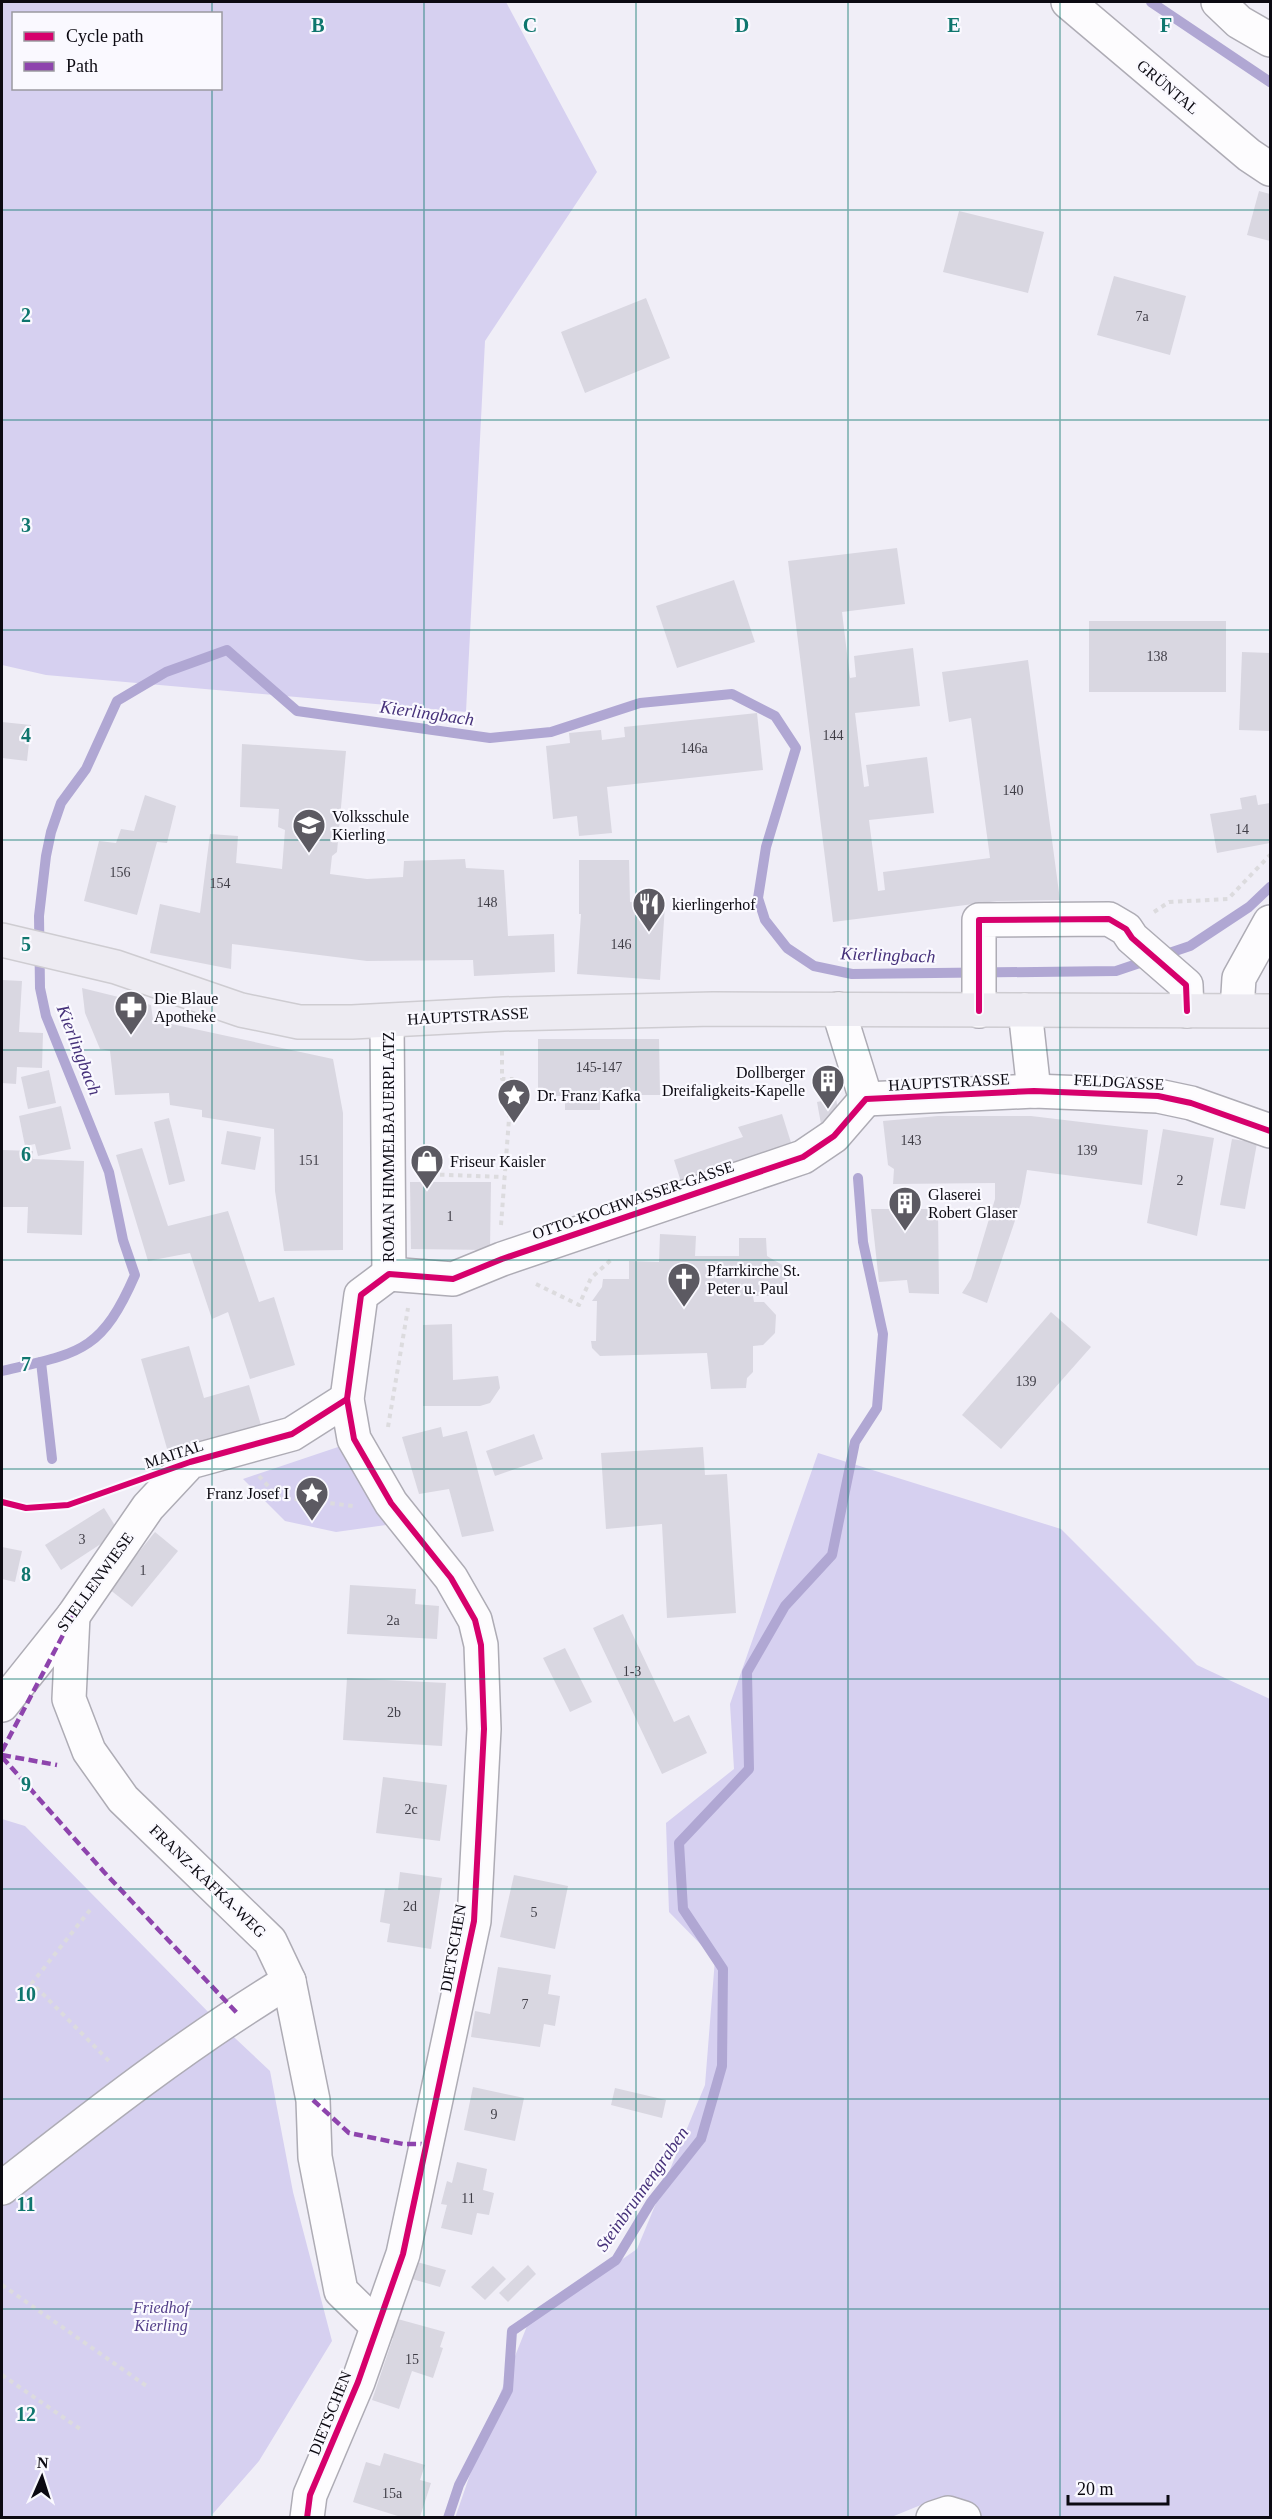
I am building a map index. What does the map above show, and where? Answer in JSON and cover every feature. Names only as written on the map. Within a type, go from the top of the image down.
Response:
[{"type":"main road","name":"HAUPTSTRASSE","points":[[10,941],[116,967],[241,1010],[299,1022],[387,1021],[504,1014],[838,1009],[979,998],[1025,1010],[1270,1011]]},
{"type":"street","name":"GRÜNTAL","points":[[1068,2],[1249,155],[1270,169]]},
{"type":"street","points":[[1218,2],[1239,21],[1270,40]]},
{"type":"street","points":[[979,998],[979,920],[1109,919],[1129,933],[1186,985],[1187,1011]]},
{"type":"street","points":[[1237,1010],[1239,978],[1270,922]]},
{"type":"street","points":[[838,1009],[866,1099]]},
{"type":"street","points":[[1025,1010],[1034,1091]]},
{"type":"street","name":"ROMAN HIMMELBAUERPLATZ","points":[[387,1021],[388,1274]]},
{"type":"street","name":"HAUPTSTRASSE","points":[[866,1099],[1034,1091]]},
{"type":"street","name":"FELDGASSE","points":[[1034,1091],[1158,1096],[1191,1103],[1270,1131]]},
{"type":"street","name":"OTTO-KOCHWASSER-GASSE","points":[[388,1274],[453,1279],[502,1259],[803,1157],[834,1136],[866,1099]]},
{"type":"street","name":"DIETSCHEN","points":[[307,2517],[310,2495],[358,2382],[403,2254],[474,1921],[484,1729],[481,1645],[475,1620],[451,1578],[391,1503],[354,1439],[347,1399],[361,1294],[388,1274]]},
{"type":"street","name":"MAITAL","points":[[190,1462],[292,1434],[347,1399]]},
{"type":"street","name":"STELLENWIESE","points":[[2,1705],[73,1616],[148,1507],[190,1462]]},
{"type":"street","name":"FRANZ-KAFKA-WEG","points":[[73,1616],[69,1699],[89,1751],[123,1799],[270,1941],[290,1981],[313,2100],[315,2157],[341,2291],[377,2326]]},
{"type":"street","points":[[2,2188],[134,2086],[220,2024],[290,1981]]},
{"type":"street","points":[[933,2517],[948,2513],[964,2517]]},
{"type":"path","points":[[1129,933],[1169,902],[1228,899],[1270,855]]},
{"type":"path","points":[[500,1209],[512,1079],[502,1079],[501,1058]]},
{"type":"path","points":[[388,1173],[504,1177]]},
{"type":"path","points":[[579,1305],[591,1278],[620,1251]]},
{"type":"path","points":[[388,1274],[408,1305],[388,1425],[391,1437]]},
{"type":"path","points":[[242,1447],[256,1474],[278,1497],[344,1506],[391,1503]]},
{"type":"path","points":[[90,1910],[32,1983],[134,2086]]},
{"type":"path","points":[[2,2285],[148,2387]]},
{"type":"path","points":[[2,2375],[83,2431]]},
{"type":"green space","points":[[2,2],[506,2],[597,172],[485,341],[466,712],[46,675],[2,665]]},
{"type":"green space","points":[[341,1446],[386,1525],[336,1532],[285,1521],[243,1479]]},
{"type":"green space","points":[[818,1453],[1061,1529],[1197,1665],[1270,1699],[1270,2517],[962,2517],[938,2498],[889,2518],[455,2518],[484,2434],[527,2326],[637,2249],[705,2085],[715,1959],[669,1912],[666,1823],[734,1769],[730,1704]]},
{"type":"green space","name":"Friedhof Kierling","points":[[2,1819],[25,1826],[220,2024],[270,2071],[293,2192],[332,2341],[259,2461],[210,2517],[2,2517]]},
{"type":"building","points":[[1259,191],[1270,194],[1270,241],[1247,235]]},
{"type":"building","points":[[959,211],[1044,232],[1028,293],[943,272]]},
{"type":"building","points":[[1114,276],[1186,296],[1170,355],[1097,335]]},
{"type":"building","points":[[646,298],[670,358],[585,393],[561,332]]},
{"type":"building","points":[[897,548],[905,604],[842,612],[850,678],[856,677],[854,656],[913,648],[920,706],[855,713],[864,787],[869,786],[866,765],[927,757],[934,813],[869,820],[878,891],[885,890],[883,872],[990,858],[971,718],[949,722],[942,672],[1028,660],[1060,900],[997,901],[833,922],[788,561]]},
{"type":"building","points":[[734,580],[755,642],[677,668],[656,606]]},
{"type":"building","points":[[1089,621],[1226,621],[1226,692],[1089,692]]},
{"type":"building","points":[[1242,652],[1270,653],[1270,731],[1239,730]]},
{"type":"building","points":[[757,713],[763,770],[607,787],[612,833],[579,836],[577,816],[553,819],[546,746],[570,743],[569,733],[601,730],[602,740],[625,737],[624,727]]},
{"type":"building","points":[[2,722],[31,725],[27,761],[2,758]]},
{"type":"building","name":"Volksschule Kierling","points":[[242,744],[346,751],[337,852],[332,856],[330,874],[367,879],[403,877],[404,861],[465,859],[466,868],[504,870],[508,936],[554,934],[555,972],[474,976],[473,960],[367,961],[232,944],[231,969],[150,953],[160,904],[200,913],[210,834],[238,836],[236,863],[282,869],[285,830],[278,827],[279,809],[240,807]]},
{"type":"building","points":[[145,795],[176,806],[167,843],[157,842],[137,915],[84,901],[99,841],[116,843],[121,829],[134,831]]},
{"type":"building","points":[[1256,795],[1258,805],[1270,803],[1270,843],[1217,853],[1210,814],[1242,809],[1240,798]]},
{"type":"building","points":[[579,860],[629,860],[630,902],[665,905],[660,980],[577,974],[581,914],[579,914]]},
{"type":"building","points":[[2,980],[22,981],[19,1032],[43,1033],[42,1068],[17,1067],[16,1084],[2,1083]]},
{"type":"building","points":[[82,988],[151,1005],[153,1020],[333,1059],[343,1113],[343,1250],[284,1251],[275,1191],[274,1129],[202,1117],[202,1110],[170,1105],[169,1093],[115,1095],[110,1051],[100,1049],[85,1013]]},
{"type":"building","points":[[538,1039],[659,1039],[660,1095],[600,1095],[600,1110],[565,1110],[565,1096],[538,1096]]},
{"type":"building","points":[[49,1070],[56,1103],[28,1109],[21,1077]]},
{"type":"building","name":"Dollberger Dreifaligkeits-Kapelle","points":[[836,1098],[839,1117],[835,1122],[821,1124],[817,1102]]},
{"type":"building","points":[[61,1106],[71,1149],[38,1156],[35,1144],[25,1146],[19,1116]]},
{"type":"building","points":[[782,1114],[794,1152],[683,1188],[674,1160],[743,1137],[738,1127]]},
{"type":"building","points":[[938,1116],[1031,1116],[1148,1130],[1142,1185],[1027,1170],[1021,1203],[987,1303],[962,1293],[971,1279],[995,1199],[995,1183],[893,1184],[894,1169],[888,1165],[883,1121]]},
{"type":"building","points":[[169,1118],[185,1181],[169,1185],[154,1122]]},
{"type":"building","points":[[1163,1129],[1214,1138],[1197,1236],[1147,1223]]},
{"type":"building","points":[[227,1131],[261,1137],[255,1170],[221,1164]]},
{"type":"building","points":[[1232,1139],[1257,1143],[1245,1209],[1220,1205]]},
{"type":"building","points":[[142,1148],[168,1226],[228,1211],[259,1302],[274,1297],[295,1365],[250,1379],[228,1312],[212,1319],[190,1253],[148,1261],[116,1155]]},
{"type":"building","points":[[2,1150],[33,1151],[33,1159],[84,1161],[82,1235],[27,1233],[28,1207],[2,1207]]},
{"type":"building","points":[[410,1182],[491,1182],[490,1250],[411,1249]]},
{"type":"building","name":"Glaserei Robert Glaser","points":[[871,1209],[938,1209],[939,1294],[909,1293],[907,1280],[879,1282]]},
{"type":"building","name":"Pfarrkirche St. Peter u. Paul","points":[[660,1234],[696,1236],[695,1256],[739,1256],[739,1238],[766,1238],[767,1256],[784,1266],[787,1275],[781,1292],[768,1296],[753,1296],[754,1302],[764,1302],[776,1315],[775,1333],[763,1345],[753,1346],[753,1372],[747,1378],[746,1388],[711,1389],[707,1353],[600,1356],[592,1348],[591,1341],[596,1341],[597,1301],[592,1301],[602,1287],[603,1279],[629,1279],[629,1261],[659,1262]]},
{"type":"building","points":[[1051,1312],[1091,1347],[1001,1449],[962,1415]]},
{"type":"building","points":[[452,1324],[453,1380],[498,1376],[500,1388],[490,1403],[480,1406],[423,1406],[423,1325]]},
{"type":"building","points":[[189,1346],[204,1398],[249,1385],[261,1425],[168,1452],[141,1359]]},
{"type":"building","points":[[441,1427],[443,1437],[467,1431],[494,1531],[462,1537],[449,1489],[419,1494],[402,1437]]},
{"type":"building","points":[[534,1434],[543,1459],[495,1476],[486,1451]]},
{"type":"building","points":[[703,1447],[705,1475],[727,1474],[736,1613],[667,1618],[662,1524],[606,1529],[601,1453]]},
{"type":"building","points":[[104,1508],[119,1532],[61,1570],[45,1545]]},
{"type":"building","points":[[155,1532],[178,1551],[132,1607],[109,1589]]},
{"type":"building","points":[[2,1547],[22,1551],[15,1582],[2,1579]]},
{"type":"building","points":[[350,1585],[416,1589],[415,1604],[439,1606],[437,1639],[347,1634]]},
{"type":"building","points":[[623,1614],[674,1722],[689,1715],[707,1753],[662,1774],[593,1628]]},
{"type":"building","points":[[565,1648],[592,1702],[570,1712],[543,1658]]},
{"type":"building","points":[[347,1678],[446,1683],[442,1746],[343,1740]]},
{"type":"building","points":[[383,1777],[447,1785],[440,1841],[376,1833]]},
{"type":"building","points":[[400,1872],[442,1878],[431,1949],[387,1942],[390,1924],[380,1922],[385,1889],[398,1890]]},
{"type":"building","points":[[514,1875],[568,1886],[555,1949],[500,1937]]},
{"type":"building","points":[[498,1967],[551,1975],[548,1994],[560,1996],[555,2026],[544,2024],[540,2047],[471,2037],[475,2011],[490,2014]]},
{"type":"building","points":[[473,2087],[524,2098],[515,2141],[464,2130]]},
{"type":"building","points":[[615,2088],[666,2100],[662,2118],[611,2105]]},
{"type":"building","points":[[457,2162],[487,2169],[483,2190],[494,2193],[489,2215],[477,2213],[472,2235],[441,2228],[447,2205],[441,2204],[447,2181],[452,2183]]},
{"type":"building","points":[[417,2262],[446,2270],[440,2287],[412,2279]]},
{"type":"building","points":[[528,2265],[536,2274],[508,2302],[499,2293]]},
{"type":"building","points":[[493,2266],[506,2279],[485,2300],[471,2287]]},
{"type":"building","points":[[394,2318],[445,2332],[440,2347],[443,2348],[433,2378],[412,2371],[399,2409],[372,2400],[393,2338],[389,2337]]},
{"type":"building","points":[[384,2453],[425,2465],[420,2480],[431,2483],[420,2517],[401,2517],[353,2502],[366,2462],[380,2466]]},
{"type":"waterway","points":[[1151,2],[1270,82]]},
{"type":"waterway","name":"Kierlingbach","points":[[2,1371],[50,1359],[85,1346],[111,1320],[135,1275],[123,1240],[109,1172],[46,1016],[40,988],[39,916],[46,856],[61,803],[86,769],[117,701],[166,672],[227,650],[297,711],[490,738],[551,732],[640,703],[732,694],[775,716],[796,748],[766,847],[758,898],[765,920],[787,948],[814,966],[852,974],[1116,971],[1190,946],[1249,907],[1270,887]]},
{"type":"waterway","name":"Steinbrunnengraben","points":[[448,2518],[459,2485],[508,2390],[512,2331],[616,2260],[651,2202],[701,2139],[722,2066],[723,1969],[683,1909],[679,1843],[749,1769],[747,1672],[785,1606],[832,1555],[855,1442],[877,1408],[883,1334],[863,1242],[858,1178]]},
{"type":"waterway","points":[[41,1362],[52,1459]]},
{"type":"marked path","points":[[2,1751],[73,1616]]},
{"type":"marked path","points":[[2,1755],[57,1765]]},
{"type":"marked path","points":[[2,1757],[104,1872],[237,2013]]},
{"type":"marked path","points":[[313,2100],[349,2133],[403,2144],[428,2144]]},
{"type":"cycle path","points":[[979,1011],[979,920],[1109,919],[1126,929],[1132,938],[1186,985],[1187,1011]]},
{"type":"cycle path","points":[[307,2518],[310,2495],[358,2382],[403,2254],[474,1921],[484,1729],[481,1645],[475,1620],[451,1578],[391,1503],[354,1439],[347,1399],[361,1295],[389,1274],[453,1279],[502,1259],[803,1157],[834,1136],[866,1099],[1034,1091],[1158,1096],[1191,1103],[1270,1131]]},
{"type":"cycle path","points":[[2,1502],[26,1508],[68,1505],[190,1462],[292,1434],[347,1399]]},
{"type":"place","name":"Volksschule Kierling","points":[[309,854]]},
{"type":"place","name":"kierlingerhof","points":[[649,933]]},
{"type":"place","name":"Die Blaue Apotheke","points":[[131,1036]]},
{"type":"place","name":"Dollberger Dreifaligkeits-Kapelle","points":[[828,1110]]},
{"type":"place","name":"Dr. Franz Kafka","points":[[514,1124]]},
{"type":"place","name":"Friseur Kaisler","points":[[427,1190]]},
{"type":"place","name":"Glaserei Robert Glaser","points":[[905,1232]]},
{"type":"place","name":"Pfarrkirche St. Peter u. Paul","points":[[684,1308]]},
{"type":"place","name":"Franz Josef I","points":[[312,1522]]}]
